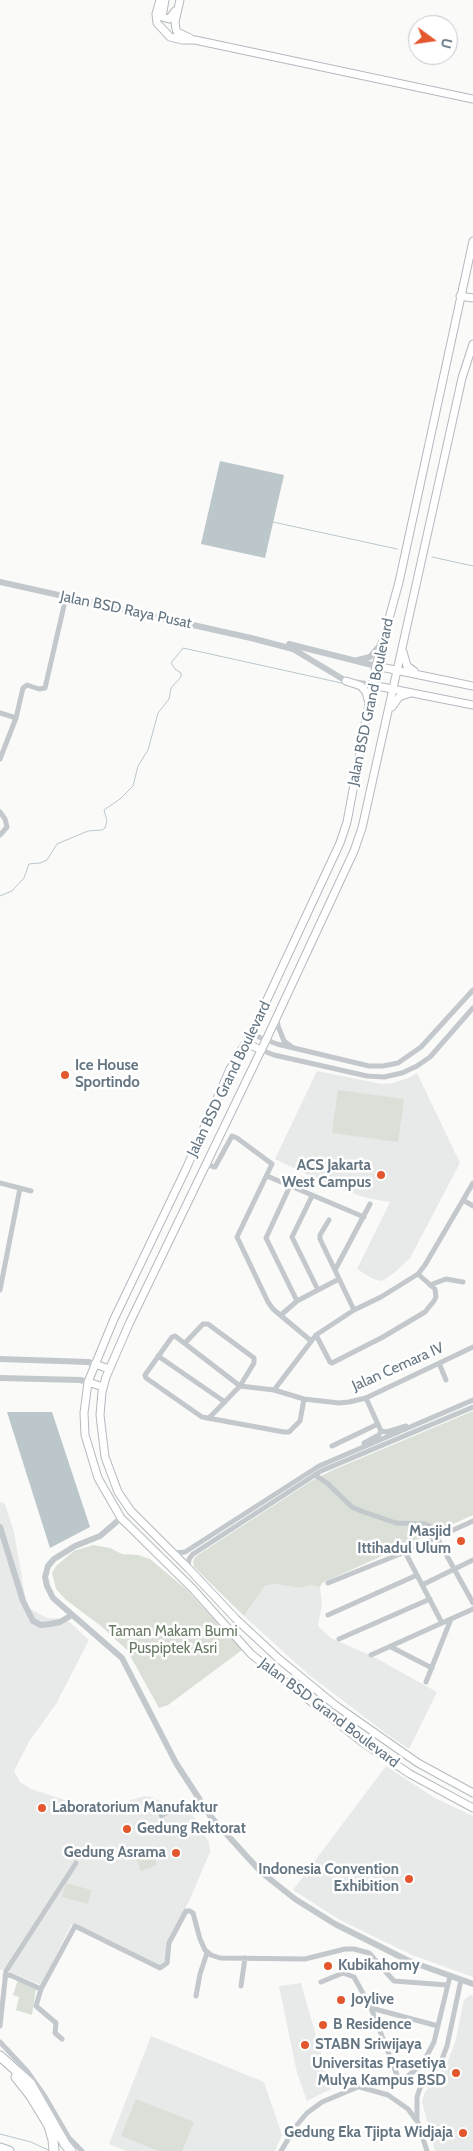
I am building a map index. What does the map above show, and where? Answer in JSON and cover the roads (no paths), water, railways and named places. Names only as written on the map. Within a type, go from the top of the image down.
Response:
[{"type":"highway","points":[[0,2056],[30,2083],[65,2144],[71,2151]]},
{"type":"highway","points":[[0,2063],[22,2084],[48,2126],[53,2140],[54,2151]]},
{"type":"highway","points":[[0,2148],[10,2151]]},
{"type":"main road","points":[[160,0],[156,14],[157,23],[170,37],[182,40],[196,40]]},
{"type":"main road","points":[[165,0],[162,14],[165,18],[169,19],[179,3]]},
{"type":"main road","points":[[179,3],[175,22],[177,32],[196,40],[471,100]]},
{"type":"main road","name":"Jalan BSD Grand Boulevard","points":[[473,241],[399,582],[376,666],[347,822],[340,843],[246,1043],[230,1069],[186,1169],[94,1364],[88,1382],[84,1413],[85,1435],[98,1478],[121,1518],[193,1589],[251,1654],[362,1742],[410,1774],[473,1808]]},
{"type":"main road","points":[[460,296],[473,298]]},
{"type":"main road","name":"Jalan BSD Grand Boulevard","points":[[473,344],[462,378],[389,711],[362,828],[354,851],[108,1370],[103,1387],[100,1415],[105,1457],[118,1492],[131,1511],[236,1619],[279,1659],[335,1705],[418,1763],[473,1793]]},
{"type":"main road","points":[[402,649],[407,666],[417,673]]},
{"type":"main road","points":[[376,666],[398,669],[473,686]]},
{"type":"main road","points":[[346,681],[361,686],[366,692],[368,708]]},
{"type":"main road","points":[[372,685],[473,705]]},
{"type":"main road","points":[[389,711],[396,700],[403,695],[413,692]]},
{"type":"main road","points":[[246,1043],[261,1050]]},
{"type":"main road","points":[[94,1364],[108,1370]]},
{"type":"main road","points":[[88,1382],[103,1387]]},
{"type":"main road","points":[[410,1774],[418,1763]]},
{"type":"street","name":"Jalan BSD Raya Pusat","points":[[0,582],[251,638]]},
{"type":"street","points":[[0,760],[16,718],[24,687],[45,688],[66,597]]},
{"type":"street","points":[[251,638],[263,638],[376,666]]},
{"type":"street","points":[[251,638],[299,652],[346,681],[372,685]]},
{"type":"street","points":[[354,661],[370,657],[382,643]]},
{"type":"street","points":[[0,713],[16,718]]},
{"type":"street","points":[[0,812],[5,819],[7,828],[0,835]]},
{"type":"street","points":[[250,1034],[293,1048],[369,1066],[383,1066],[398,1063],[421,1046],[473,990]]},
{"type":"street","points":[[261,1050],[274,1055],[368,1076],[384,1077],[416,1066],[430,1056],[473,1008]]},
{"type":"street","points":[[277,1015],[281,1035],[284,1041],[293,1048]]},
{"type":"street","points":[[206,1164],[214,1167],[232,1136],[269,1162],[271,1167],[237,1238],[268,1302],[310,1340]]},
{"type":"street","points":[[266,1176],[364,1216]]},
{"type":"street","points":[[0,1183],[31,1191]]},
{"type":"street","points":[[274,1390],[310,1340],[316,1335],[354,1310],[381,1297],[418,1274],[473,1183]]},
{"type":"street","points":[[290,1186],[266,1238],[297,1301]]},
{"type":"street","points":[[0,1290],[20,1188]]},
{"type":"street","points":[[312,1196],[292,1237],[318,1290]]},
{"type":"street","points":[[463,1200],[473,1206]]},
{"type":"street","points":[[335,1270],[370,1204]]},
{"type":"street","points":[[329,1220],[320,1239],[354,1310]]},
{"type":"street","points":[[316,1335],[330,1362],[334,1363],[425,1312],[436,1297],[435,1290],[418,1274]]},
{"type":"street","points":[[281,1315],[297,1301],[339,1279]]},
{"type":"street","points":[[430,1285],[446,1279],[463,1282]]},
{"type":"street","points":[[185,1343],[203,1324],[208,1324],[250,1354],[255,1361],[240,1386],[210,1418]]},
{"type":"street","points":[[240,1386],[177,1337],[172,1337],[146,1375],[146,1378],[200,1416],[289,1432],[300,1422],[304,1399]]},
{"type":"street","name":"Jalan Cemara IV","points":[[240,1386],[274,1390],[304,1399],[339,1404],[366,1398],[473,1346]]},
{"type":"street","points":[[158,1356],[225,1402]]},
{"type":"street","points":[[0,1359],[88,1362],[94,1364]]},
{"type":"street","points":[[439,1364],[446,1380]]},
{"type":"street","points":[[0,1378],[80,1380],[88,1382]]},
{"type":"street","points":[[366,1398],[381,1431]]},
{"type":"street","points":[[188,1568],[189,1559],[193,1554],[301,1481],[318,1466],[473,1400]]},
{"type":"street","points":[[173,1553],[185,1552],[301,1481],[473,1407]]},
{"type":"street","points":[[332,1446],[378,1424]]},
{"type":"street","points":[[381,1431],[387,1432],[402,1426],[409,1427]]},
{"type":"street","points":[[358,1449],[379,1435],[381,1431]]},
{"type":"street","points":[[315,1476],[356,1509],[396,1523],[430,1526],[473,1603]]},
{"type":"street","points":[[121,1518],[100,1536],[75,1546],[54,1559],[48,1566],[45,1577],[53,1598],[122,1658],[188,1784],[211,1817],[261,1872],[295,1899],[335,1924],[409,1961],[473,1984]]},
{"type":"street","points":[[328,1583],[405,1552],[471,1522],[473,1529]]},
{"type":"street","points":[[0,1526],[24,1601],[33,1621],[41,1625],[50,1624],[60,1622],[72,1615]]},
{"type":"street","points":[[405,1552],[442,1624]]},
{"type":"street","points":[[422,1585],[473,1560]]},
{"type":"street","points":[[328,1614],[417,1575]]},
{"type":"street","points":[[339,1639],[430,1599]]},
{"type":"street","points":[[371,1655],[473,1609]]},
{"type":"street","points":[[426,1682],[451,1619]]},
{"type":"street","points":[[391,1647],[432,1668]]},
{"type":"street","points":[[0,2026],[6,1971],[76,1863]]},
{"type":"street","points":[[62,2039],[55,2033],[56,2023],[36,2006],[41,1989],[75,1926],[160,1968],[166,1963],[169,1943],[186,1911],[190,1911],[193,1913],[200,1939],[208,1953],[220,1958],[305,1959],[345,1949],[354,1949],[369,1953],[394,1981],[448,1985]]},
{"type":"street","points":[[196,1996],[200,1974],[208,1953]]},
{"type":"street","points":[[241,1986],[245,1958]]},
{"type":"street","points":[[321,1982],[343,1973],[351,1974],[371,2008],[399,2080]]},
{"type":"street","points":[[5,1976],[10,1975],[41,1989]]},
{"type":"street","points":[[281,2151],[296,2126],[307,2113],[322,2102],[358,2087],[399,2080],[412,2074],[423,2064],[432,2048],[450,1976]]},
{"type":"street","points":[[426,2151],[417,2120],[416,2108],[420,2088],[435,2070],[444,2052],[461,1980]]},
{"type":"street","points":[[371,2008],[438,2026]]},
{"type":"street","points":[[0,2042],[27,2071],[44,2095],[69,2138],[82,2151]]},
{"type":"street","points":[[358,2087],[388,2095],[408,2109],[417,2120]]},
{"type":"waterway","points":[[273,522],[397,549]]},
{"type":"waterway","points":[[432,557],[473,566]]},
{"type":"waterway","points":[[0,896],[12,891],[24,878],[29,864],[47,860],[57,844],[88,831],[105,828],[107,821],[104,810],[120,799],[133,786],[138,766],[148,750],[158,713],[169,699],[171,688],[181,677],[181,673],[171,663],[183,648],[346,684]]},
{"type":"waterway","points":[[0,2134],[31,2142],[50,2151]]},
{"type":"place","name":"Ice House Sportindo","points":[[65,1075]]},
{"type":"place","name":"ACS Jakarta West Campus","points":[[381,1175]]},
{"type":"place","name":"Masjid Ittihadul Ulum","points":[[461,1541]]},
{"type":"place","name":"Laboratorium Manufaktur","points":[[42,1808]]},
{"type":"place","name":"Gedung Rektorat","points":[[127,1829]]},
{"type":"place","name":"Gedung Asrama","points":[[176,1853]]},
{"type":"place","name":"Indonesia Convention Exhibition","points":[[409,1879]]},
{"type":"place","name":"Kubikahomy","points":[[328,1966]]},
{"type":"place","name":"Joylive","points":[[341,2000]]},
{"type":"place","name":"B Residence","points":[[323,2025]]},
{"type":"place","name":"STABN Sriwijaya","points":[[305,2045]]},
{"type":"place","name":"Universitas Prasetiya Mulya Kampus BSD","points":[[456,2073]]},
{"type":"place","name":"Gedung Eka Tjipta Widjaja","points":[[463,2133]]},
{"type":"park label","name":"Taman Makam Bumi Puspiptek Asri","points":[[173,1640]]}]
